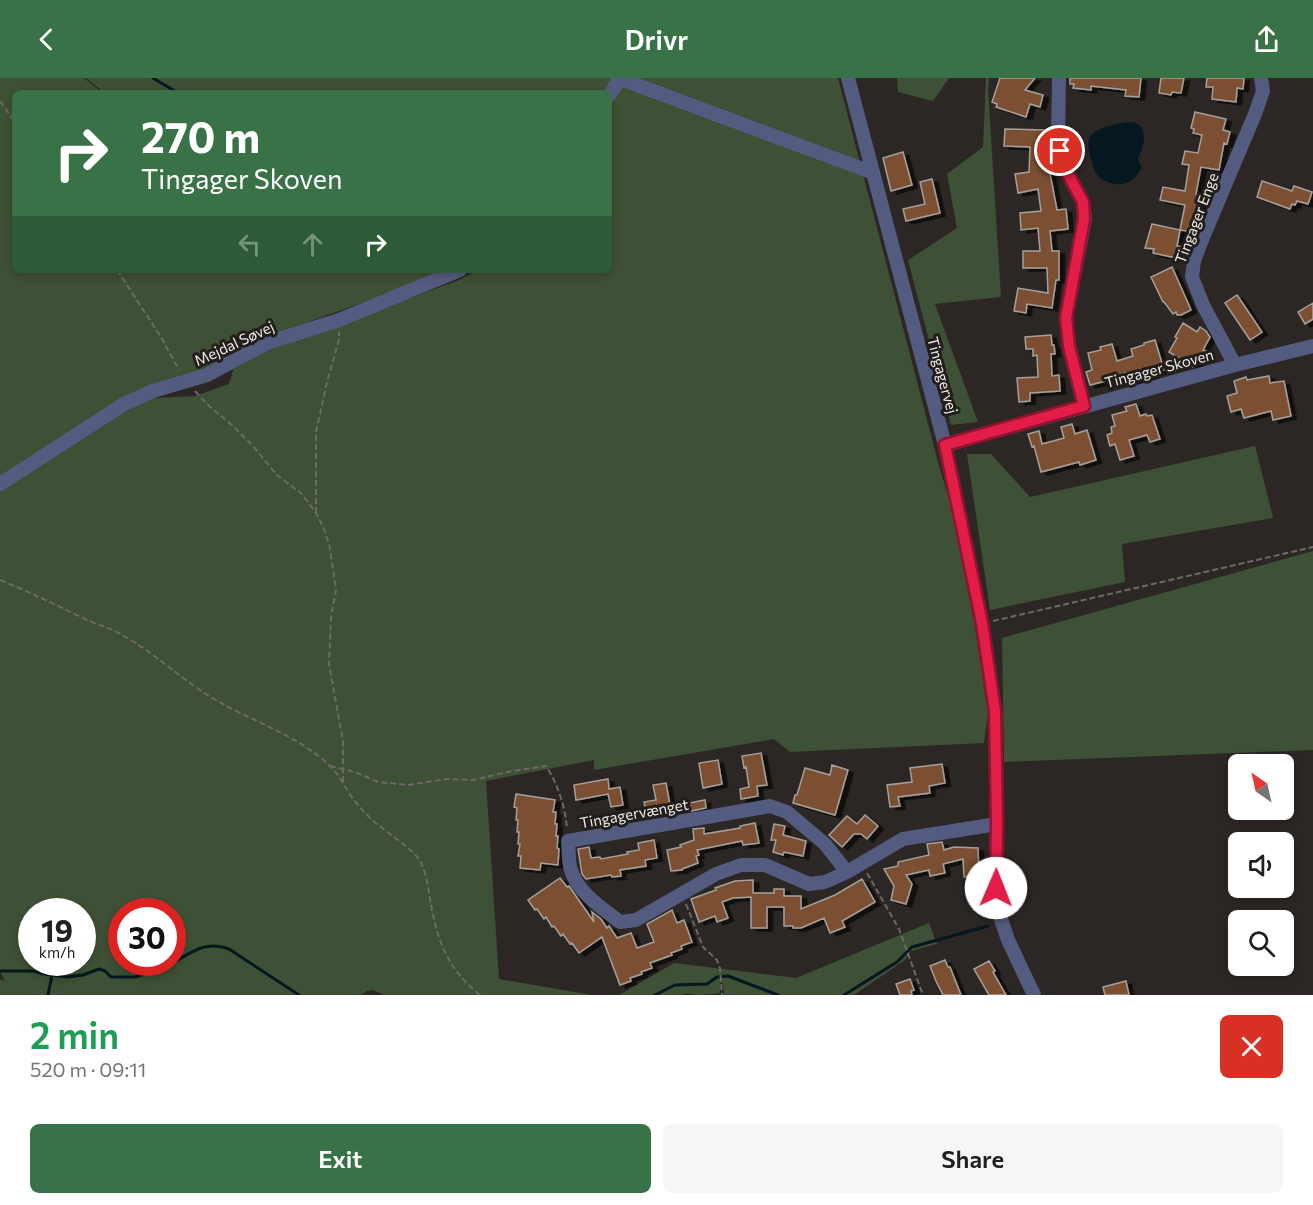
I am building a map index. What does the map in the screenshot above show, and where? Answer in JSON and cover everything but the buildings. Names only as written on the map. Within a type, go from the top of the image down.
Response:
[{"type":"street","points":[[619,78],[871,172]]},
{"type":"street","name":"Tingagervej","points":[[848,78],[945,445],[982,623],[995,711],[996,888],[1000,916],[1008,940],[1034,995]]},
{"type":"street","points":[[1059,78],[1058,138],[1062,163],[1083,202],[1084,219],[1066,318],[1069,346],[1084,406]]},
{"type":"street","name":"Tingager Enge","points":[[1235,365],[1203,305],[1192,277],[1194,261],[1201,242],[1263,91],[1261,78]]},
{"type":"street","name":"Mejdal Søvej","points":[[0,484],[124,404],[153,391],[207,375],[267,343],[339,320],[453,273]]},
{"type":"street","name":"Tingager Skoven","points":[[945,445],[1235,365],[1313,346]]},
{"type":"street","name":"Tingagervænget","points":[[847,872],[825,844],[787,812],[770,806],[568,841],[570,869],[577,883],[592,901],[620,922],[636,920],[716,874],[741,865],[765,866],[809,884],[825,882],[847,872],[903,839],[997,824]]},
{"type":"path","points":[[0,101],[12,118]]},
{"type":"path","points":[[119,273],[186,382],[252,445],[277,475],[302,494],[316,513],[328,540],[336,590],[331,617],[329,664],[343,741],[343,782]]},
{"type":"path","points":[[316,513],[316,432],[339,340],[339,320]]},
{"type":"path","points":[[982,623],[1313,547]]},
{"type":"path","points":[[0,580],[122,635],[213,698],[286,735],[309,749],[330,766],[360,808],[420,860],[441,944],[448,960],[480,995]]},
{"type":"path","points":[[330,766],[355,772],[378,782],[408,785],[447,779],[473,780],[546,766],[561,797],[566,815],[568,841]]},
{"type":"path","points":[[862,863],[901,934],[923,995]]},
{"type":"path","points":[[682,893],[703,947],[717,960],[720,968],[722,995]]},
{"type":"green space","points":[[0,78],[84,78],[99,90],[12,90],[12,273],[439,273],[311,321],[264,341],[210,370],[173,380],[0,477]]},
{"type":"green space","points":[[86,78],[613,78],[607,90],[101,90]]},
{"type":"green space","points":[[623,78],[838,78],[951,505],[974,622],[988,712],[984,743],[790,752],[774,739],[594,770],[594,760],[486,781],[499,979],[592,995],[384,995],[373,990],[366,991],[362,995],[0,995],[0,979],[5,981],[0,971],[0,490],[126,410],[155,398],[195,396],[229,384],[234,367],[266,351],[473,273],[612,273],[612,97]]},
{"type":"green space","points":[[897,78],[949,78],[933,101],[898,92]]},
{"type":"green space","points":[[986,78],[989,78],[1001,297],[935,304],[978,422],[951,425],[908,260],[957,228],[947,174],[983,147]]},
{"type":"green space","points":[[1255,446],[1273,518],[1122,544],[1125,582],[990,610],[967,454],[991,454],[1030,497]]},
{"type":"green space","points":[[1313,551],[1313,750],[1004,762],[1002,638]]},
{"type":"green space","points":[[929,923],[937,944],[911,951],[905,960],[854,995],[724,995],[723,983],[720,983],[720,993],[619,995],[674,963],[796,978]]},
{"type":"water","points":[[1133,122],[1138,124],[1144,132],[1144,143],[1138,159],[1142,168],[1129,182],[1108,183],[1096,173],[1088,144],[1090,137],[1098,130],[1116,124]]},
{"type":"waterway","points":[[153,78],[173,90]]},
{"type":"waterway","points":[[844,995],[897,962],[912,947],[988,926]]},
{"type":"waterway","points":[[186,955],[200,948],[213,946],[229,949],[299,995]]},
{"type":"waterway","points":[[0,971],[33,971],[67,977],[83,975],[99,969],[108,974]]},
{"type":"waterway","points":[[48,995],[52,976]]},
{"type":"waterway","points":[[110,976],[138,976]]},
{"type":"waterway","points":[[655,995],[675,985],[707,984],[717,977],[728,976],[778,995]]},
{"type":"route","points":[[996,888],[995,711],[982,623],[945,445],[1084,406],[1069,346],[1066,318],[1084,219],[1083,202],[1062,163],[1060,151]]}]
